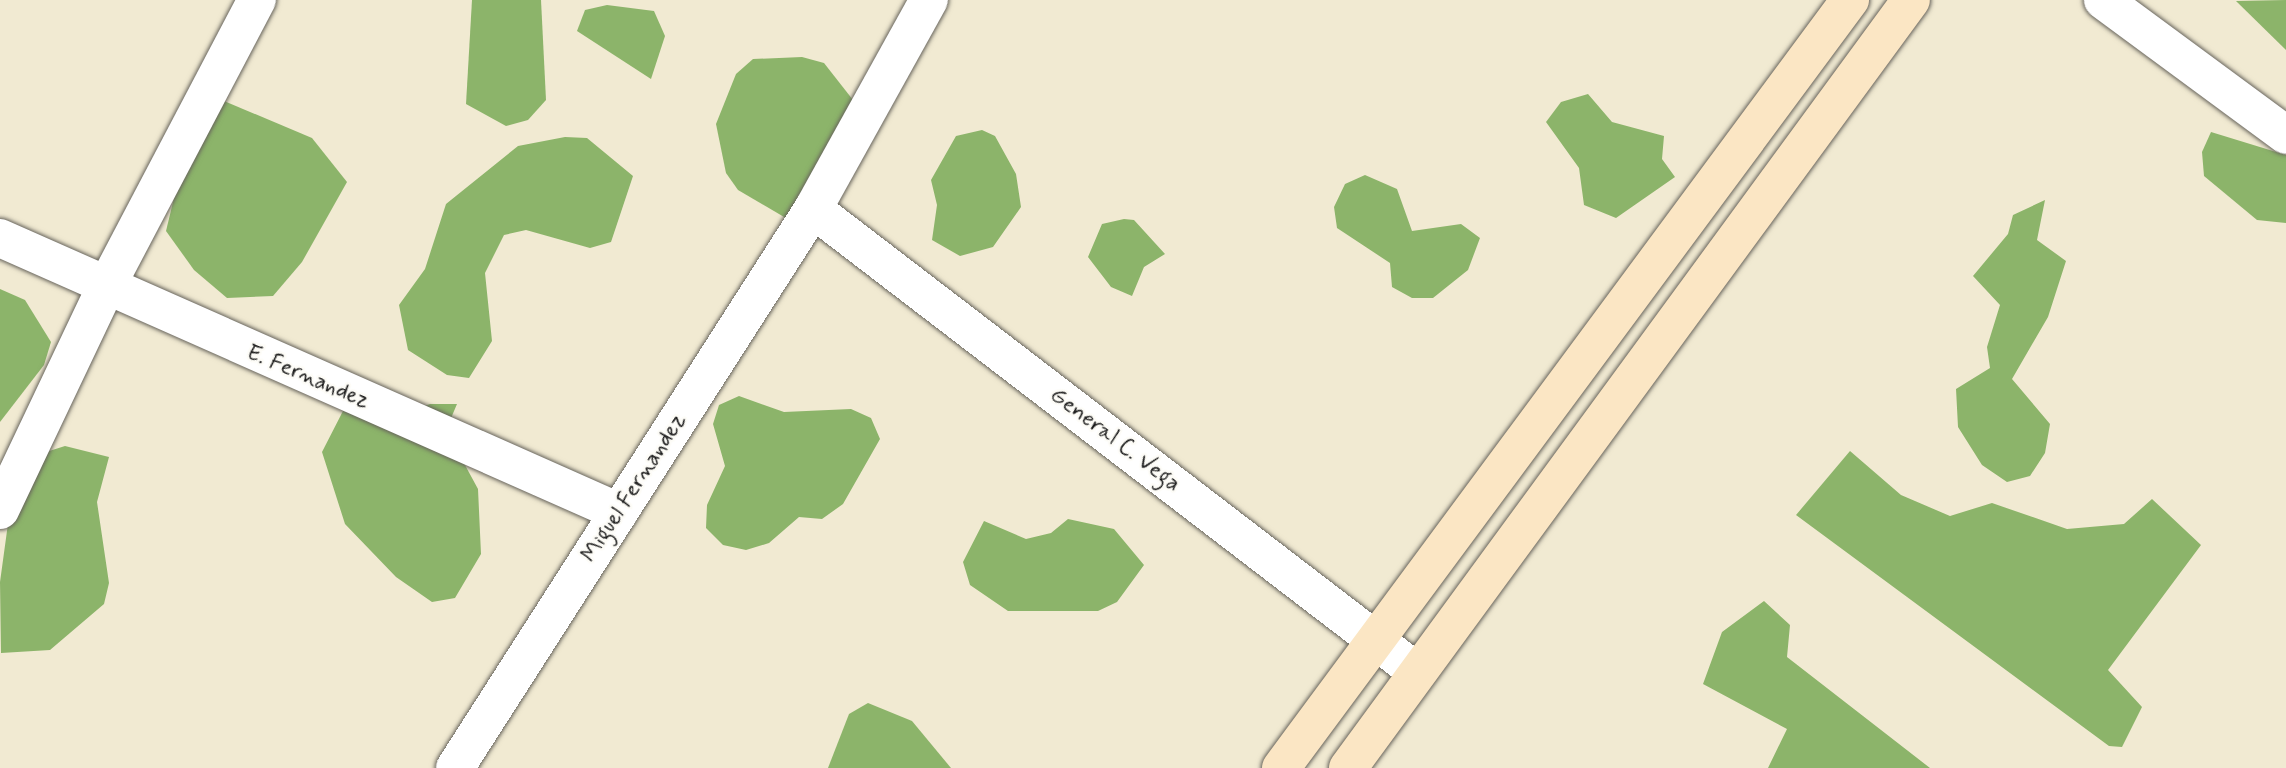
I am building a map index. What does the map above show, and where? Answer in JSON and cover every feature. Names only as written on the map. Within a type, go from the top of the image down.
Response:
[{"type":"street","points":[[0,510],[106,289],[257,0]]},
{"type":"street","points":[[1281,768],[1850,0]]},
{"type":"street","points":[[1348,768],[1911,0]]},
{"type":"street","points":[[2103,0],[2286,135]]},
{"type":"street","name":"Miguel Fernandez","points":[[456,768],[813,209],[918,4]]},
{"type":"street","name":"General C. Vega","points":[[813,209],[1417,672]]},
{"type":"street","name":"E. Fernandez","points":[[0,238],[106,289],[619,512]]},
{"type":"green space","points":[[472,0],[541,0],[546,100],[528,120],[506,126],[466,104]]},
{"type":"green space","points":[[2286,0],[2286,50],[2236,1]]},
{"type":"green space","points":[[607,5],[654,11],[665,36],[651,79],[577,31],[585,10]]},
{"type":"green space","points":[[802,57],[824,63],[853,100],[796,224],[738,190],[726,173],[716,124],[736,74],[753,59]]},
{"type":"green space","points":[[1588,94],[1612,122],[1664,136],[1662,159],[1675,177],[1616,218],[1584,205],[1579,168],[1546,122],[1561,102]]},
{"type":"green space","points":[[224,101],[312,138],[347,182],[302,262],[273,296],[227,298],[194,270],[166,231],[190,132]]},
{"type":"green space","points":[[982,130],[995,136],[1016,174],[1021,207],[993,247],[960,256],[932,240],[937,205],[931,180],[956,136]]},
{"type":"green space","points":[[2211,132],[2286,155],[2286,223],[2257,220],[2204,176],[2202,152]]},
{"type":"green space","points":[[565,137],[587,138],[633,176],[611,242],[590,248],[526,230],[504,235],[485,273],[492,341],[469,378],[447,375],[408,350],[399,305],[425,269],[446,204],[518,146]]},
{"type":"green space","points":[[1365,175],[1397,189],[1412,231],[1461,224],[1480,238],[1468,270],[1433,298],[1412,298],[1392,287],[1390,263],[1337,228],[1334,207],[1345,184]]},
{"type":"green space","points":[[2045,200],[2037,240],[2066,261],[2048,317],[2012,379],[2050,424],[2045,453],[2030,476],[2007,482],[1982,465],[1958,427],[1956,389],[1990,368],[1987,347],[2000,305],[1973,276],[2008,234],[2013,215]]},
{"type":"green space","points":[[1124,219],[1134,220],[1165,254],[1144,267],[1132,296],[1111,287],[1088,257],[1102,224]]},
{"type":"green space","points":[[0,289],[25,300],[51,342],[44,365],[0,422]]},
{"type":"green space","points":[[739,396],[784,412],[851,409],[871,418],[880,439],[843,504],[822,519],[799,517],[769,543],[746,550],[723,545],[706,528],[707,505],[725,466],[713,424],[719,405]]},
{"type":"green space","points":[[430,404],[457,404],[446,430],[478,489],[481,554],[455,598],[432,602],[396,577],[345,524],[322,452],[343,411],[385,420]]},
{"type":"green space","points":[[65,446],[109,457],[97,502],[109,583],[104,604],[50,650],[1,653],[0,582],[10,509],[43,453]]},
{"type":"green space","points":[[1850,451],[1901,495],[1950,516],[1992,503],[2067,529],[2124,524],[2152,499],[2201,545],[2108,670],[2142,707],[2122,747],[2109,746],[1796,515]]},
{"type":"green space","points":[[1068,519],[1114,529],[1144,565],[1117,602],[1098,611],[1008,611],[970,585],[963,562],[984,521],[1026,539],[1051,533]]},
{"type":"green space","points":[[1764,601],[1790,625],[1787,657],[1930,768],[1768,768],[1787,729],[1703,684],[1722,632]]},
{"type":"green space","points":[[868,703],[912,721],[951,768],[828,768],[849,714]]}]
